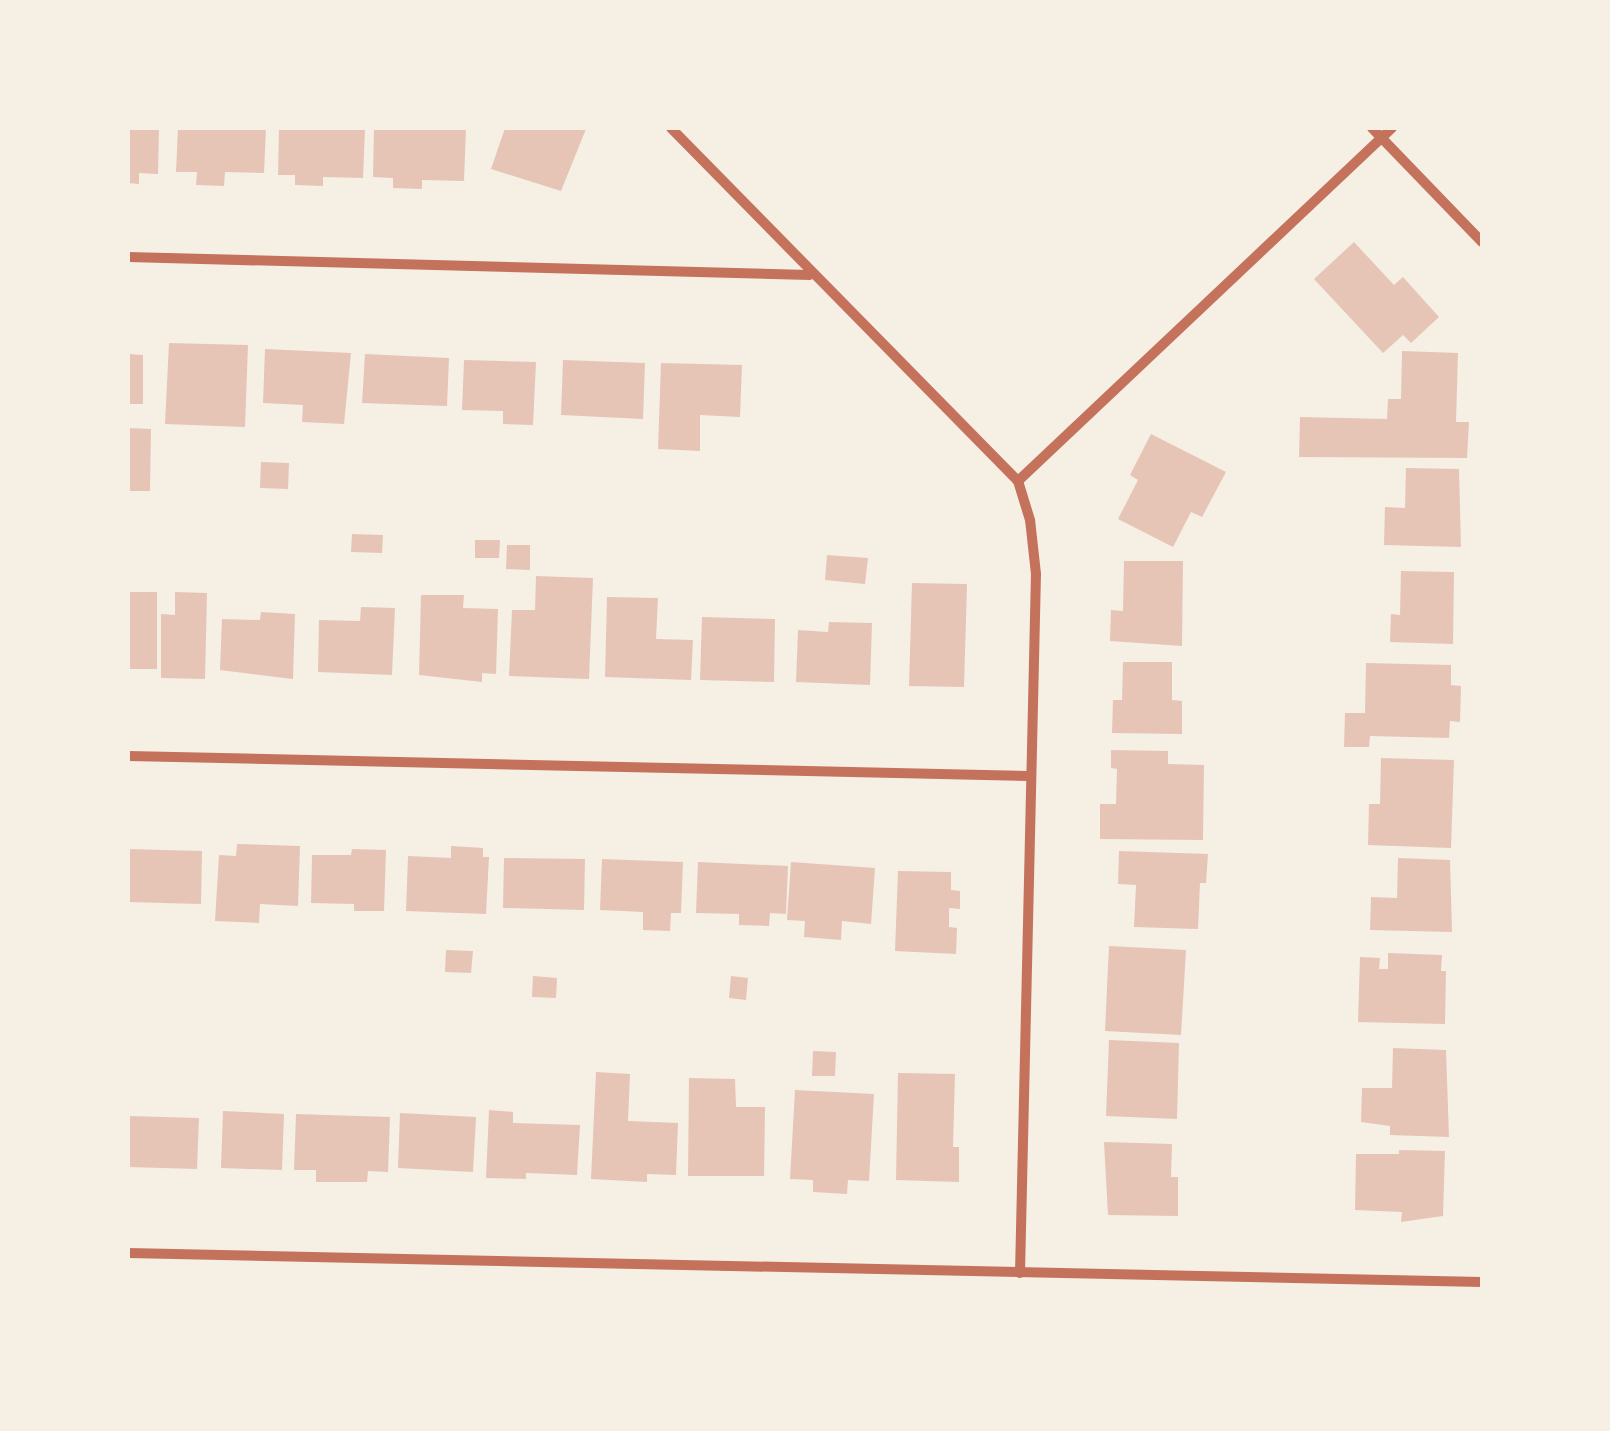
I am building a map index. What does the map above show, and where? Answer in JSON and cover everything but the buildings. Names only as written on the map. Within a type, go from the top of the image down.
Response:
[{"type":"street","points":[[671,128],[810,275],[1018,480],[1030,520],[1036,574],[1020,1274]]},
{"type":"street","points":[[1372,128],[1482,242]]},
{"type":"street","points":[[1018,480],[1392,128]]},
{"type":"street","points":[[128,258],[810,275]]},
{"type":"street","points":[[128,756],[1030,776]]},
{"type":"street","points":[[128,1254],[1482,1282]]}]
